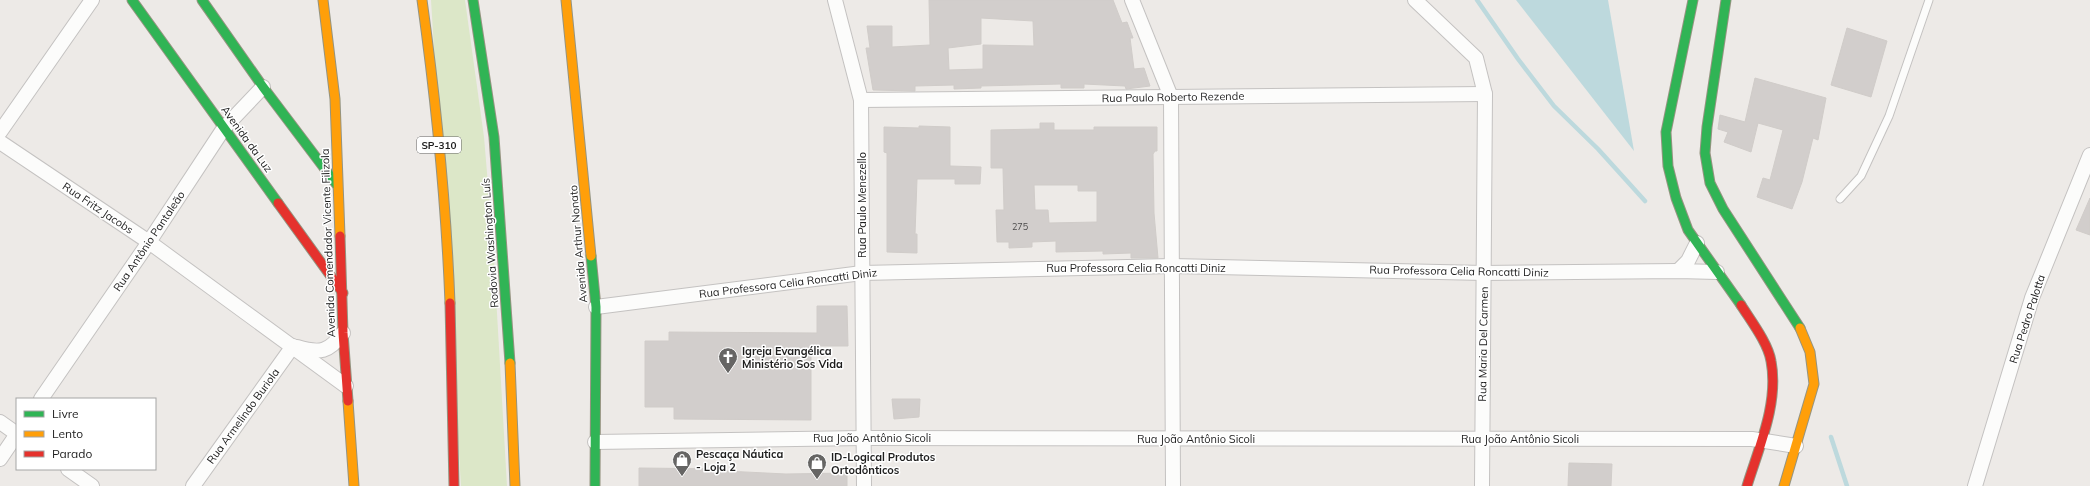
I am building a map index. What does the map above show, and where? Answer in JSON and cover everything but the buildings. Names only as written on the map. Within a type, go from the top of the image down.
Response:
[{"type":"main road","name":"Avenida da Luz","points":[[132,0],[343,293]]},
{"type":"main road","points":[[202,0],[263,87],[337,185]]},
{"type":"main road","name":"Avenida Comendador Vicente Filizola","points":[[323,0],[335,99],[337,185],[343,293],[343,332],[354,486]]},
{"type":"main road","name":"SP-310","points":[[422,0],[435,92],[449,291],[454,486]]},
{"type":"main road","name":"Rodovia Washington Luís","points":[[473,0],[494,137],[508,321],[515,486]]},
{"type":"main road","points":[[483,0],[494,137]]},
{"type":"main road","name":"Avenida Arthur Nonato","points":[[566,0],[596,308],[595,486]]},
{"type":"main road","points":[[1692,0],[1666,132],[1668,166],[1676,198],[1688,230],[1757,329],[1771,360],[1772,393],[1770,408],[1748,486]]},
{"type":"main road","points":[[1726,0],[1707,127],[1705,153],[1710,182],[1723,209],[1785,303],[1799,327],[1810,352],[1814,384],[1784,486]]},
{"type":"main road","points":[[434,194],[449,291]]},
{"type":"street","points":[[0,132],[92,0]]},
{"type":"street","name":"Rua Paulo Menezello","points":[[835,0],[861,100],[864,486]]},
{"type":"street","points":[[1132,0],[1171,97],[1173,486]]},
{"type":"street","name":"Rua Maria Del Carmen","points":[[1415,0],[1476,58],[1485,94],[1482,486]]},
{"type":"street","name":"Rua Antônio Pantaleão","points":[[42,398],[149,242],[224,128],[263,87]]},
{"type":"street","name":"Rua Paulo Roberto Rezende","points":[[861,100],[1485,94]]},
{"type":"street","name":"Rua Fritz Jacobs","points":[[0,142],[149,242],[346,386]]},
{"type":"street","name":"Rua Pedro Palotta","points":[[1975,486],[2032,298],[2090,155]]},
{"type":"street","points":[[1678,271],[1688,261],[1697,243]]},
{"type":"street","name":"Rua Professora Celia Roncatti Diniz","points":[[596,308],[862,273],[1172,266],[1484,273],[1717,272]]},
{"type":"street","name":"Rua Fritz Jacobs","points":[[293,346],[321,351],[334,344],[343,332]]},
{"type":"street","name":"Rua Armelindo Buriola","points":[[193,486],[293,346]]},
{"type":"street","points":[[0,422],[16,433]]},
{"type":"street","points":[[0,459],[16,435]]},
{"type":"street","name":"Rua João Antônio Sicoli","points":[[595,442],[864,438],[1482,440],[1761,439],[1796,446]]},
{"type":"street","points":[[350,486],[351,458]]},
{"type":"street","points":[[69,470],[92,486]]},
{"type":"lane","points":[[1840,199],[1861,176],[1890,116],[1929,0]]},
{"type":"green space","points":[[431,0],[465,0],[484,137],[493,244],[507,486],[461,486]]},
{"type":"water","points":[[1516,0],[1608,0],[1634,151]]},
{"type":"waterway","points":[[1477,0],[1518,59],[1554,106],[1598,149],[1645,201]]},
{"type":"waterway","points":[[1831,437],[1847,486]]},
{"type":"traffic: fast","points":[[132,0],[278,203]]},
{"type":"traffic: fast","points":[[202,0],[263,87],[337,185]]},
{"type":"traffic: fast","points":[[473,0],[494,137],[510,363]]},
{"type":"traffic: fast","points":[[1693,0],[1666,132],[1668,166],[1676,198],[1688,230],[1741,305]]},
{"type":"traffic: fast","points":[[1726,0],[1707,127],[1705,153],[1710,183],[1723,209],[1800,328]]},
{"type":"traffic: fast","points":[[591,256],[596,307],[595,486]]},
{"type":"traffic: slow","points":[[323,0],[335,99],[340,236]]},
{"type":"traffic: slow","points":[[422,0],[440,151],[450,303]]},
{"type":"traffic: slow","points":[[566,0],[591,256]]},
{"type":"traffic: slow","points":[[1784,486],[1814,384],[1810,352],[1800,328]]},
{"type":"traffic: slow","points":[[510,363],[515,486]]},
{"type":"traffic: slow","points":[[348,401],[354,486]]},
{"type":"traffic: jam","points":[[278,203],[343,293]]},
{"type":"traffic: jam","points":[[340,236],[343,333],[348,401]]},
{"type":"traffic: jam","points":[[450,303],[454,486]]},
{"type":"traffic: jam","points":[[1741,305],[1759,332],[1766,347],[1771,361],[1773,377],[1770,409],[1762,440],[1747,486]]},
{"type":"place","name":"Igreja Evangélica Ministério Sos Vida","points":[[728,374]]},
{"type":"place","name":"Pescaça Náutica - Loja 2","points":[[682,477]]},
{"type":"place","name":"ID-Logical Produtos Ortodônticos","points":[[817,480]]}]
